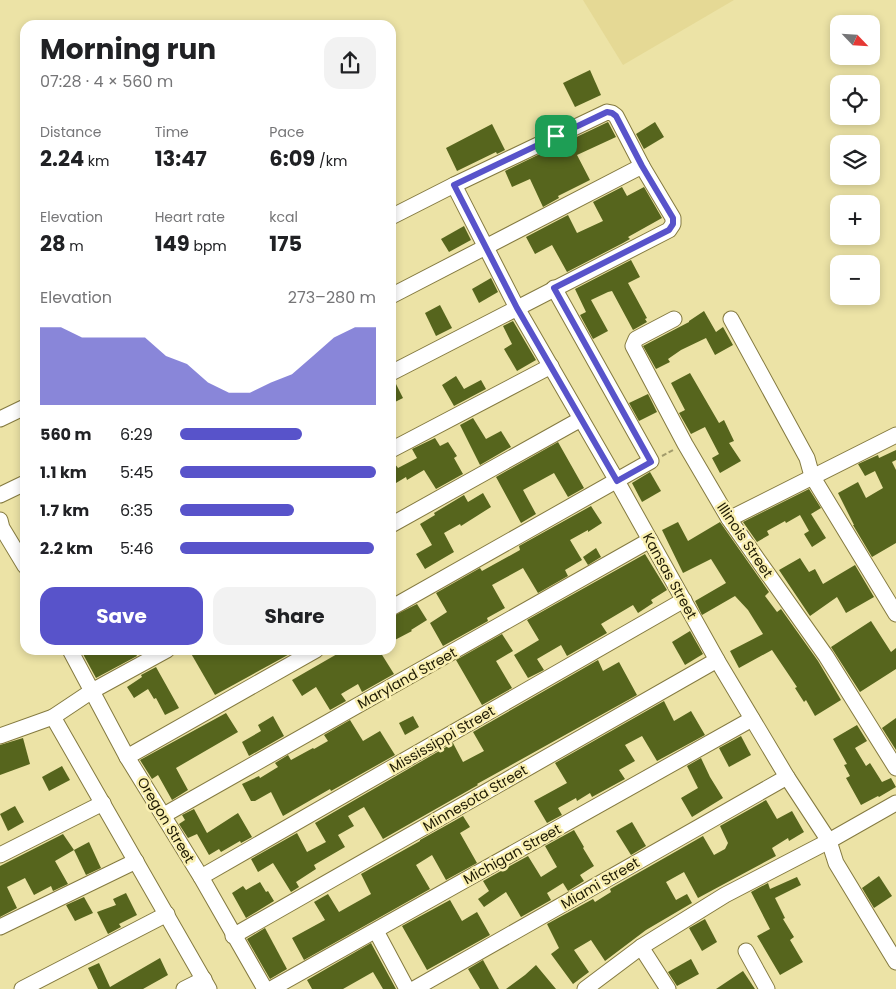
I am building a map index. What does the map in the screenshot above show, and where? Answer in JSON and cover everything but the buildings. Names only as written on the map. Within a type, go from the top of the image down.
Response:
[{"type":"street","points":[[396,214],[607,112],[616,116],[642,166],[673,218],[673,224],[669,230],[396,370]]},
{"type":"street","points":[[396,293],[642,166]]},
{"type":"street","name":"Kansas Street","points":[[454,185],[517,308],[752,719],[829,841],[836,863],[896,962]]},
{"type":"street","points":[[396,605],[651,462],[554,288]]},
{"type":"street","points":[[731,319],[807,458],[812,476],[896,614]]},
{"type":"street","name":"Illinois Street","points":[[674,320],[636,339],[633,346],[685,444],[729,518],[826,656],[896,768]]},
{"type":"street","points":[[396,447],[551,366]]},
{"type":"street","points":[[0,420],[20,409]]},
{"type":"street","points":[[396,522],[582,419]]},
{"type":"street","points":[[729,518],[812,476],[895,439]]},
{"type":"street","points":[[0,495],[20,485]]},
{"type":"street","points":[[0,520],[2,528],[20,557]]},
{"type":"street","name":"Maryland Street","points":[[164,815],[650,540]]},
{"type":"street","name":"Mississippi Street","points":[[201,877],[684,600]]},
{"type":"street","name":"Oregon Street","points":[[73,655],[127,757],[164,815],[233,936],[266,989]]},
{"type":"street","points":[[0,736],[53,717],[92,691],[158,655]]},
{"type":"street","points":[[127,757],[307,655]]},
{"type":"street","name":"Minnesota Street","points":[[233,936],[718,660]]},
{"type":"street","points":[[53,717],[206,984],[184,989]]},
{"type":"street","name":"Michigan Street","points":[[272,989],[752,719]]},
{"type":"street","name":"Miami Street","points":[[414,989],[787,777]]},
{"type":"street","points":[[0,854],[103,803]]},
{"type":"street","points":[[585,989],[641,947],[725,895],[829,841],[896,803]]},
{"type":"street","points":[[0,928],[136,861]]},
{"type":"street","points":[[22,989],[167,914]]},
{"type":"street","points":[[376,931],[407,989]]},
{"type":"street","points":[[641,947],[668,989]]},
{"type":"street","points":[[746,951],[767,989]]},
{"type":"path","points":[[651,462],[685,444]]},
{"type":"shaded area","points":[[583,0],[734,0],[623,65]]},
{"type":"route","points":[[607,112],[612,113],[616,116],[642,166],[673,218],[673,224],[669,230],[554,288],[651,462],[617,481],[517,308],[454,185],[556,136],[607,112]]}]
